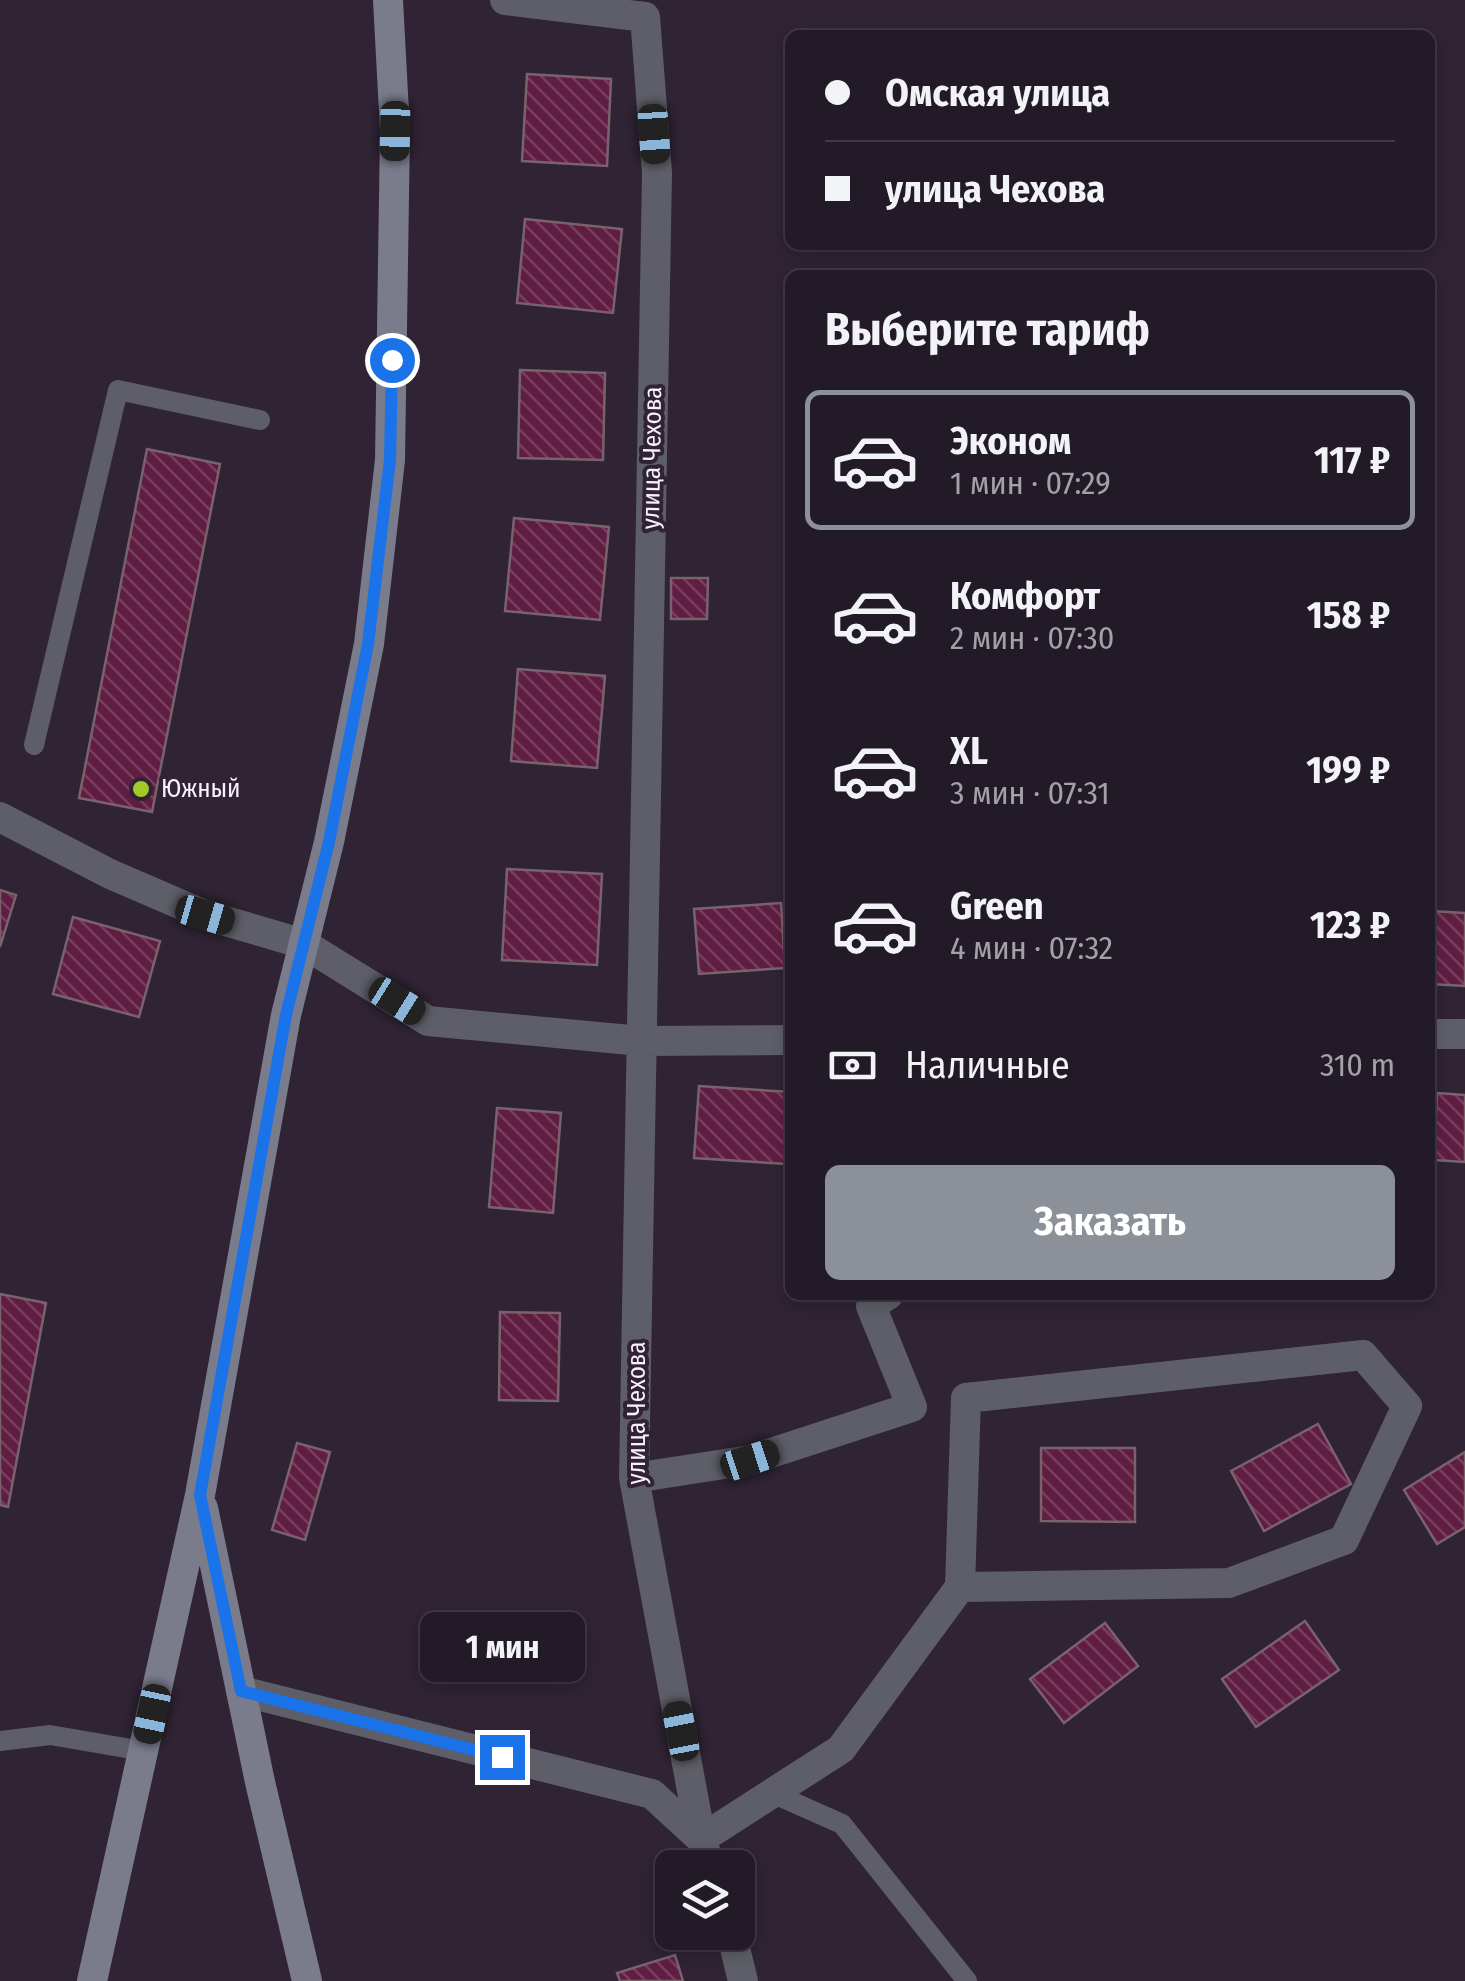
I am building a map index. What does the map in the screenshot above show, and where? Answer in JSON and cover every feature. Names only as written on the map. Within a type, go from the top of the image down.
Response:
[{"type":"street","points":[[92,1981],[200,1495],[286,1015],[329,842],[368,644],[390,460],[395,131],[388,0]]},
{"type":"street","name":"улица Чехова","points":[[506,0],[646,17],[657,173],[634,1478],[705,1850]]},
{"type":"street","points":[[0,817],[110,874],[205,915],[304,944],[428,1020],[642,1041],[785,1040]]},
{"type":"street","points":[[1435,1034],[1465,1034]]},
{"type":"street","points":[[634,1478],[750,1460],[912,1407],[871,1306],[880,1300]]},
{"type":"street","points":[[709,1850],[772,1793],[841,1749],[960,1587],[966,1398],[1363,1355],[1407,1406],[1344,1540],[1229,1583],[960,1587]]},
{"type":"street","points":[[200,1495],[307,1981]]},
{"type":"street","points":[[241,1691],[652,1794],[703,1850]]},
{"type":"street","points":[[736,1950],[744,1981]]},
{"type":"lane","points":[[34,745],[118,390],[260,420]]},
{"type":"lane","points":[[0,1741],[50,1735],[144,1751]]},
{"type":"lane","points":[[772,1793],[842,1824],[968,1981]]},
{"type":"building","points":[[527,74],[611,79],[607,166],[522,161]]},
{"type":"building","points":[[525,219],[622,229],[613,313],[517,303]]},
{"type":"building","points":[[520,370],[605,373],[603,460],[518,458]]},
{"type":"building","points":[[147,449],[220,464],[152,812],[79,798]]},
{"type":"building","points":[[514,518],[609,527],[600,620],[505,611]]},
{"type":"building","points":[[671,578],[708,578],[707,619],[671,619]]},
{"type":"building","points":[[518,669],[605,676],[597,768],[511,761]]},
{"type":"building","points":[[507,869],[602,874],[597,965],[502,960]]},
{"type":"building","points":[[0,890],[16,895],[0,947]]},
{"type":"building","points":[[781,903],[785,968],[699,974],[694,909]]},
{"type":"building","points":[[1435,911],[1465,913],[1465,986],[1435,984]]},
{"type":"building","points":[[73,917],[160,941],[139,1017],[53,994]]},
{"type":"building","points":[[699,1086],[785,1092],[785,1164],[694,1158]]},
{"type":"building","points":[[1437,1093],[1465,1095],[1465,1162],[1435,1160]]},
{"type":"building","points":[[497,1108],[561,1113],[553,1213],[489,1207]]},
{"type":"building","points":[[0,1294],[46,1303],[8,1507],[0,1505]]},
{"type":"building","points":[[500,1312],[560,1313],[558,1401],[499,1400]]},
{"type":"building","points":[[1318,1424],[1351,1484],[1264,1531],[1231,1471]]},
{"type":"building","points":[[297,1443],[330,1452],[305,1540],[272,1530]]},
{"type":"building","points":[[1041,1448],[1135,1448],[1135,1522],[1041,1521]]},
{"type":"building","points":[[1465,1452],[1465,1527],[1437,1544],[1404,1490]]},
{"type":"building","points":[[1305,1621],[1339,1670],[1256,1727],[1222,1679]]},
{"type":"building","points":[[1105,1623],[1138,1666],[1064,1723],[1030,1679]]},
{"type":"building","points":[[675,1955],[683,1981],[620,1981],[617,1973]]},
{"type":"place","name":"Южный","points":[[141,789]]},
{"type":"route","points":[[392,360],[390,460],[368,644],[329,842],[286,1015],[200,1495],[241,1691],[502,1757]]}]
